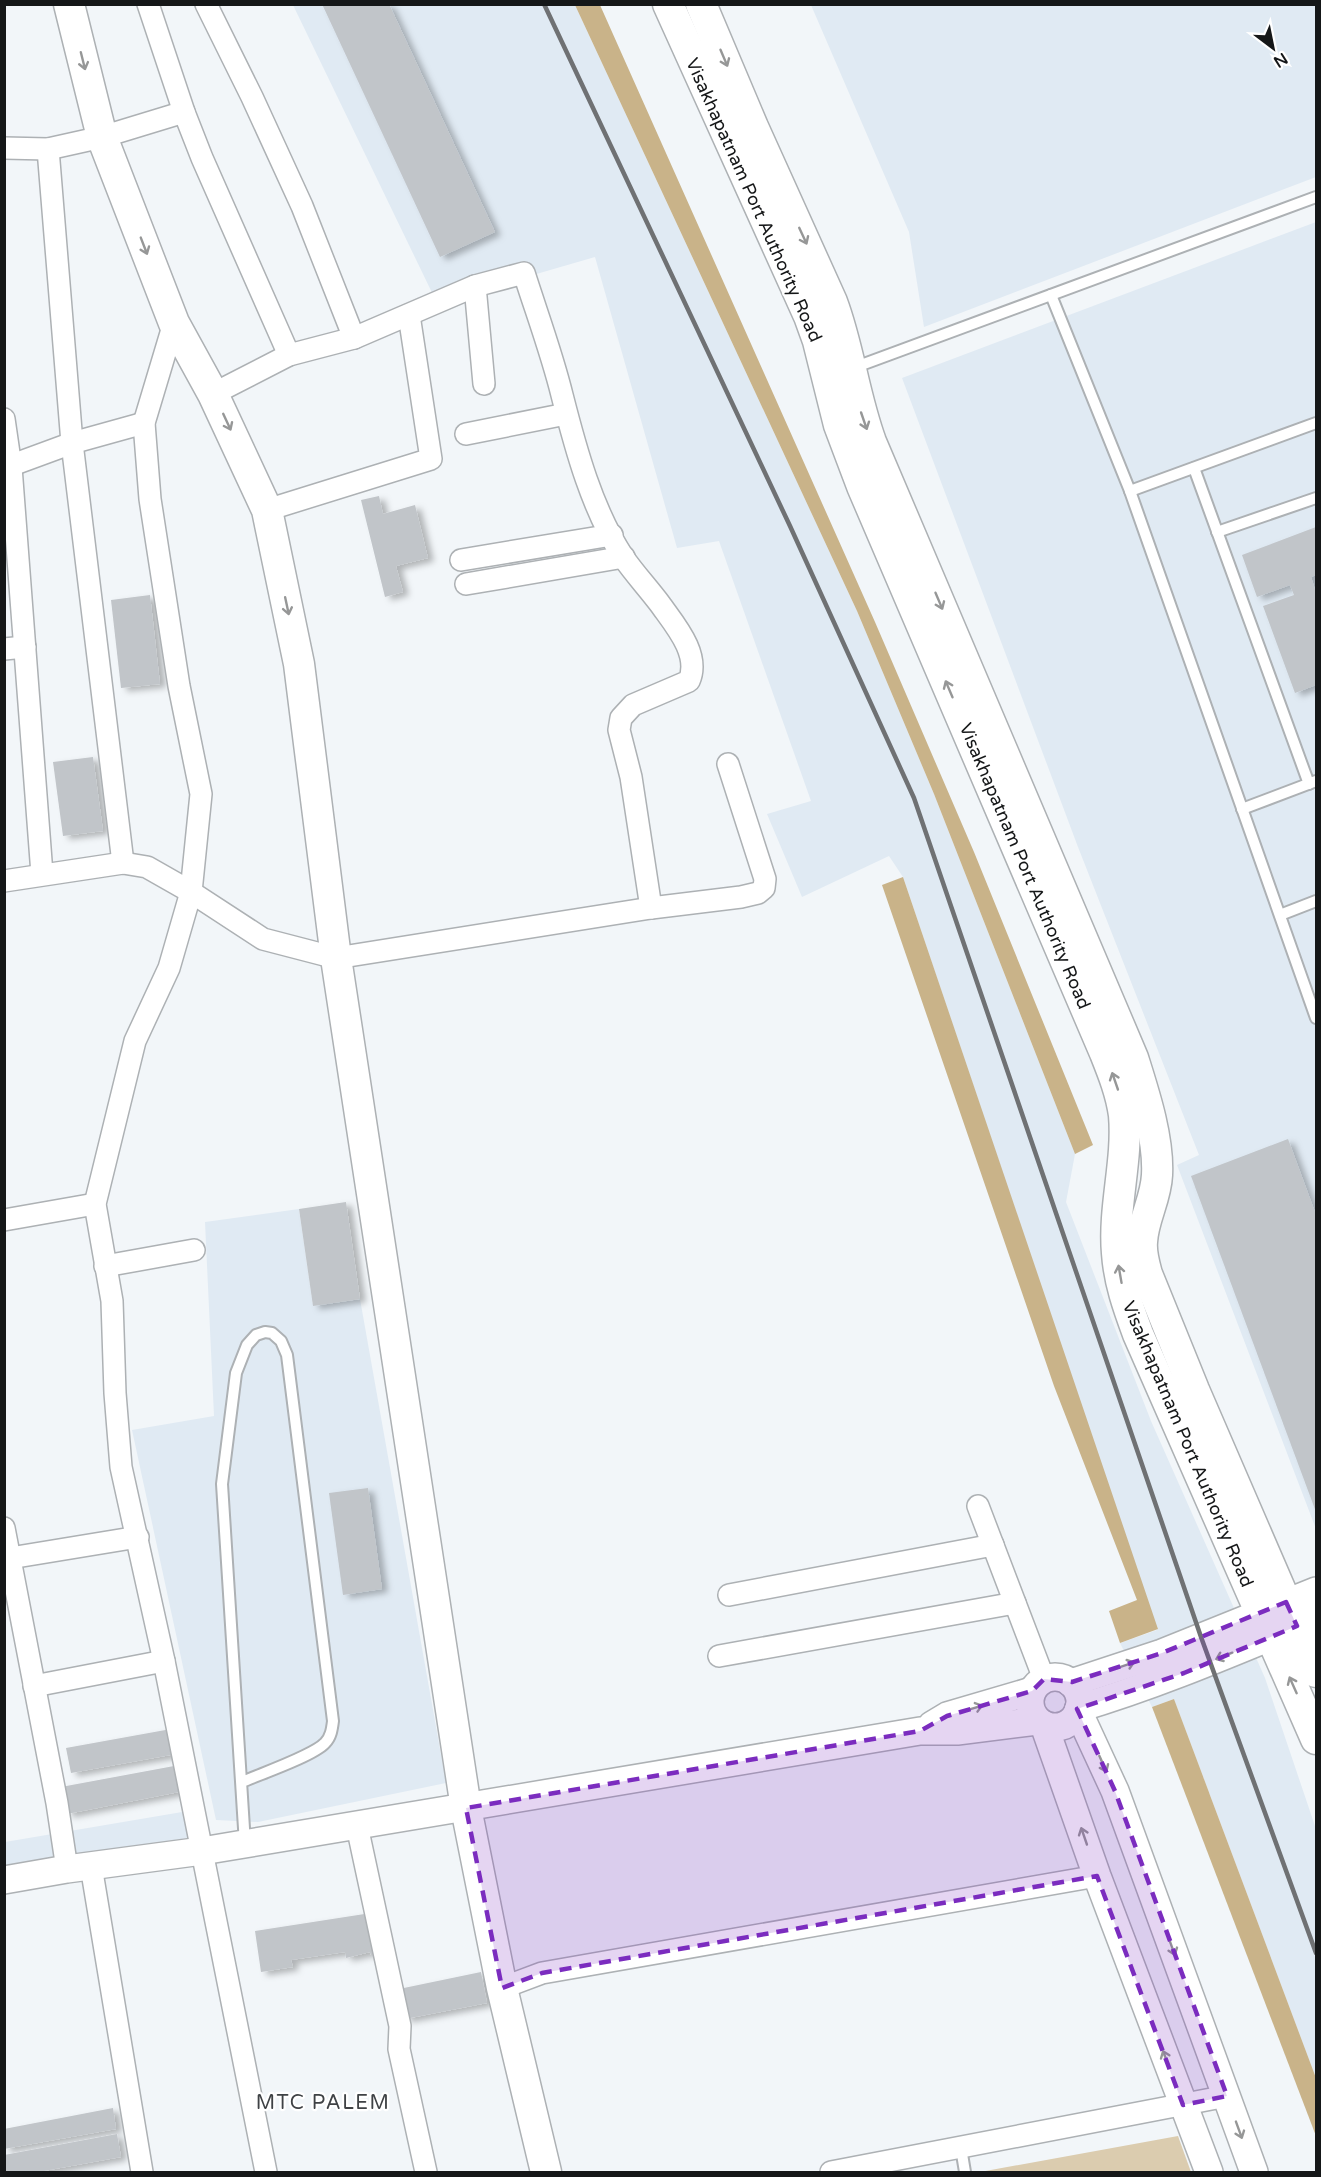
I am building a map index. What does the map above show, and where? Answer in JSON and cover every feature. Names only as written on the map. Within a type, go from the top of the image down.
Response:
[{"type":"main road","points":[[69,4],[102,137],[174,323],[213,394],[267,510],[299,664],[336,957],[466,1808],[502,1988],[546,2172]]},
{"type":"main road","name":"Visakhapatnam Port Authority Road","points":[[668,4],[809,316],[818,341],[839,373]]},
{"type":"main road","name":"Visakhapatnam Port Authority Road","points":[[701,4],[841,325],[838,425],[1113,1074],[1124,1117],[1116,1221],[1119,1275],[1138,1334],[1286,1619],[1317,1672]]},
{"type":"main road","name":"Visakhapatnam Port Authority Road","points":[[1286,1619],[1317,1739]]},
{"type":"street","points":[[148,4],[202,158],[290,355]]},
{"type":"street","points":[[206,4],[252,96],[302,206],[354,338]]},
{"type":"street","points":[[4,147],[48,149],[102,137],[184,112]]},
{"type":"street","points":[[48,149],[72,443],[123,863]]},
{"type":"street","points":[[213,394],[290,355],[354,338],[475,286],[524,273],[546,342],[572,439],[598,509],[624,557],[683,636],[692,663],[692,674],[689,681],[633,705],[621,718],[619,730],[631,777],[651,908]]},
{"type":"street","points":[[475,286],[484,384]]},
{"type":"street","points":[[267,510],[431,459],[409,315]]},
{"type":"street","points":[[174,323],[144,423],[150,499],[179,686],[201,794],[191,892],[169,968],[135,1041],[95,1204],[112,1301],[115,1393],[121,1467],[164,1660],[266,2172]]},
{"type":"street","points":[[466,435],[566,414]]},
{"type":"street","points":[[4,419],[15,648],[42,874]]},
{"type":"street","points":[[8,468],[72,443],[144,423]]},
{"type":"street","points":[[461,560],[612,535]]},
{"type":"street","points":[[466,584],[624,557]]},
{"type":"street","points":[[4,881],[123,863],[147,867],[191,892],[263,939],[336,957],[651,908],[741,897],[758,893],[764,888],[765,879],[728,764]]},
{"type":"street","points":[[4,1220],[95,1204]]},
{"type":"street","points":[[105,1266],[194,1250]]},
{"type":"street","points":[[978,1506],[1015,1603],[1038,1685],[1030,1707],[1041,1723],[1209,2172]]},
{"type":"street","points":[[4,1528],[7,1558],[34,1686],[79,1867],[142,2172]]},
{"type":"street","points":[[7,1558],[138,1537]]},
{"type":"street","points":[[729,1595],[993,1545]]},
{"type":"street","points":[[1078,1710],[1184,1673],[1286,1619],[1317,1590]]},
{"type":"street","points":[[719,1656],[1015,1603]]},
{"type":"street","points":[[1071,1683],[1162,1653],[1286,1619]]},
{"type":"street","points":[[34,1686],[164,1660]]},
{"type":"street","points":[[4,1880],[357,1826],[920,1731],[957,1731],[1041,1723],[1060,1727],[1074,1719],[1078,1710],[1079,1695],[1071,1683],[1061,1678],[947,1716],[920,1731]]},
{"type":"street","points":[[1078,1710],[1115,1791],[1254,2172]]},
{"type":"street","points":[[357,1826],[400,2026],[399,2049],[426,2172]]},
{"type":"street","points":[[502,1988],[542,1973],[1098,1876]]},
{"type":"street","points":[[831,2172],[1227,2096]]},
{"type":"lane","points":[[839,373],[1317,197]]},
{"type":"lane","points":[[1051,296],[1130,491],[1317,1018]]},
{"type":"lane","points":[[1130,491],[1317,423]]},
{"type":"lane","points":[[1194,468],[1313,782],[1242,808]]},
{"type":"lane","points":[[1217,532],[1317,498]]},
{"type":"lane","points":[[1280,915],[1317,901]]},
{"type":"lane","points":[[242,1782],[314,1751],[325,1743],[331,1734],[333,1721],[287,1355],[281,1341],[272,1333],[265,1332],[256,1335],[247,1345],[236,1373],[222,1484],[245,1844]]},
{"type":"lane","points":[[961,2148],[965,2172]]},
{"type":"highlighted area","points":[[1286,1602],[1297,1626],[1184,1673],[1077,1709],[1115,1791],[1227,2096],[1183,2105],[1097,1876],[542,1973],[502,1988],[466,1808],[920,1731],[947,1716],[1032,1691],[1044,1679],[1072,1682],[1162,1653]]},
{"type":"shaded area","points":[[293,5],[575,5],[857,611],[934,794],[1075,1154],[1066,1202],[1151,1421],[1265,1678],[1316,1829],[1316,2078],[1174,1699],[1152,1707],[1120,1643],[1157,1630],[903,877],[889,856],[802,897],[767,814],[811,801],[719,541],[677,548],[595,257],[437,303]]},
{"type":"shaded area","points":[[575,5],[600,5],[875,622],[974,852],[1093,1145],[1075,1154],[934,794],[857,611]]},
{"type":"shaded area","points":[[811,5],[1316,5],[1316,177],[924,327],[909,232]]},
{"type":"shaded area","points":[[1316,222],[1316,1529],[1177,1165],[1199,1155],[1078,847],[902,378]]},
{"type":"shaded area","points":[[903,877],[1158,1629],[1120,1643],[1109,1611],[1137,1600],[1054,1386],[882,885]]},
{"type":"shaded area","points":[[299,1209],[313,1305],[360,1299],[446,1783],[258,1822],[216,1820],[132,1430],[214,1416],[205,1222]]},
{"type":"shaded area","points":[[1174,1699],[1316,2078],[1316,2136],[1152,1707]]},
{"type":"shaded area","points":[[188,1811],[193,1837],[5,1868],[5,1842]]},
{"type":"shaded area","points":[[1178,2136],[1191,2172],[980,2172]]},
{"type":"building","points":[[322,4],[389,4],[495,232],[440,257]]},
{"type":"building","points":[[379,496],[383,514],[415,505],[428,558],[396,566],[403,592],[385,597],[361,500]]},
{"type":"building","points":[[1316,527],[1316,575],[1311,577],[1316,593],[1316,685],[1295,693],[1263,606],[1294,595],[1290,585],[1257,597],[1242,555]]},
{"type":"building","points":[[150,595],[160,684],[121,688],[111,600]]},
{"type":"building","points":[[93,757],[103,831],[63,836],[53,762]]},
{"type":"building","points":[[1288,1139],[1316,1215],[1316,1512],[1191,1176]]},
{"type":"building","points":[[346,1202],[360,1299],[313,1306],[299,1209]]},
{"type":"building","points":[[368,1488],[382,1589],[343,1595],[329,1493]]},
{"type":"building","points":[[171,1729],[176,1754],[71,1773],[66,1748]]},
{"type":"building","points":[[174,1766],[179,1792],[67,1814],[61,1787]]},
{"type":"building","points":[[371,1913],[378,1954],[371,1955],[370,1952],[346,1958],[345,1952],[291,1960],[293,1967],[261,1972],[255,1931]]},
{"type":"building","points":[[481,1972],[487,2003],[405,2019],[399,1989]]},
{"type":"building","points":[[113,2108],[116,2129],[4,2149],[4,2129]]},
{"type":"building","points":[[117,2134],[121,2157],[38,2172],[4,2172],[4,2155]]},
{"type":"railway","points":[[544,4],[790,526],[914,798],[1201,1637],[1316,1953]]},
{"type":"district","name":"MTC PALEM","points":[[323,2102]]}]
